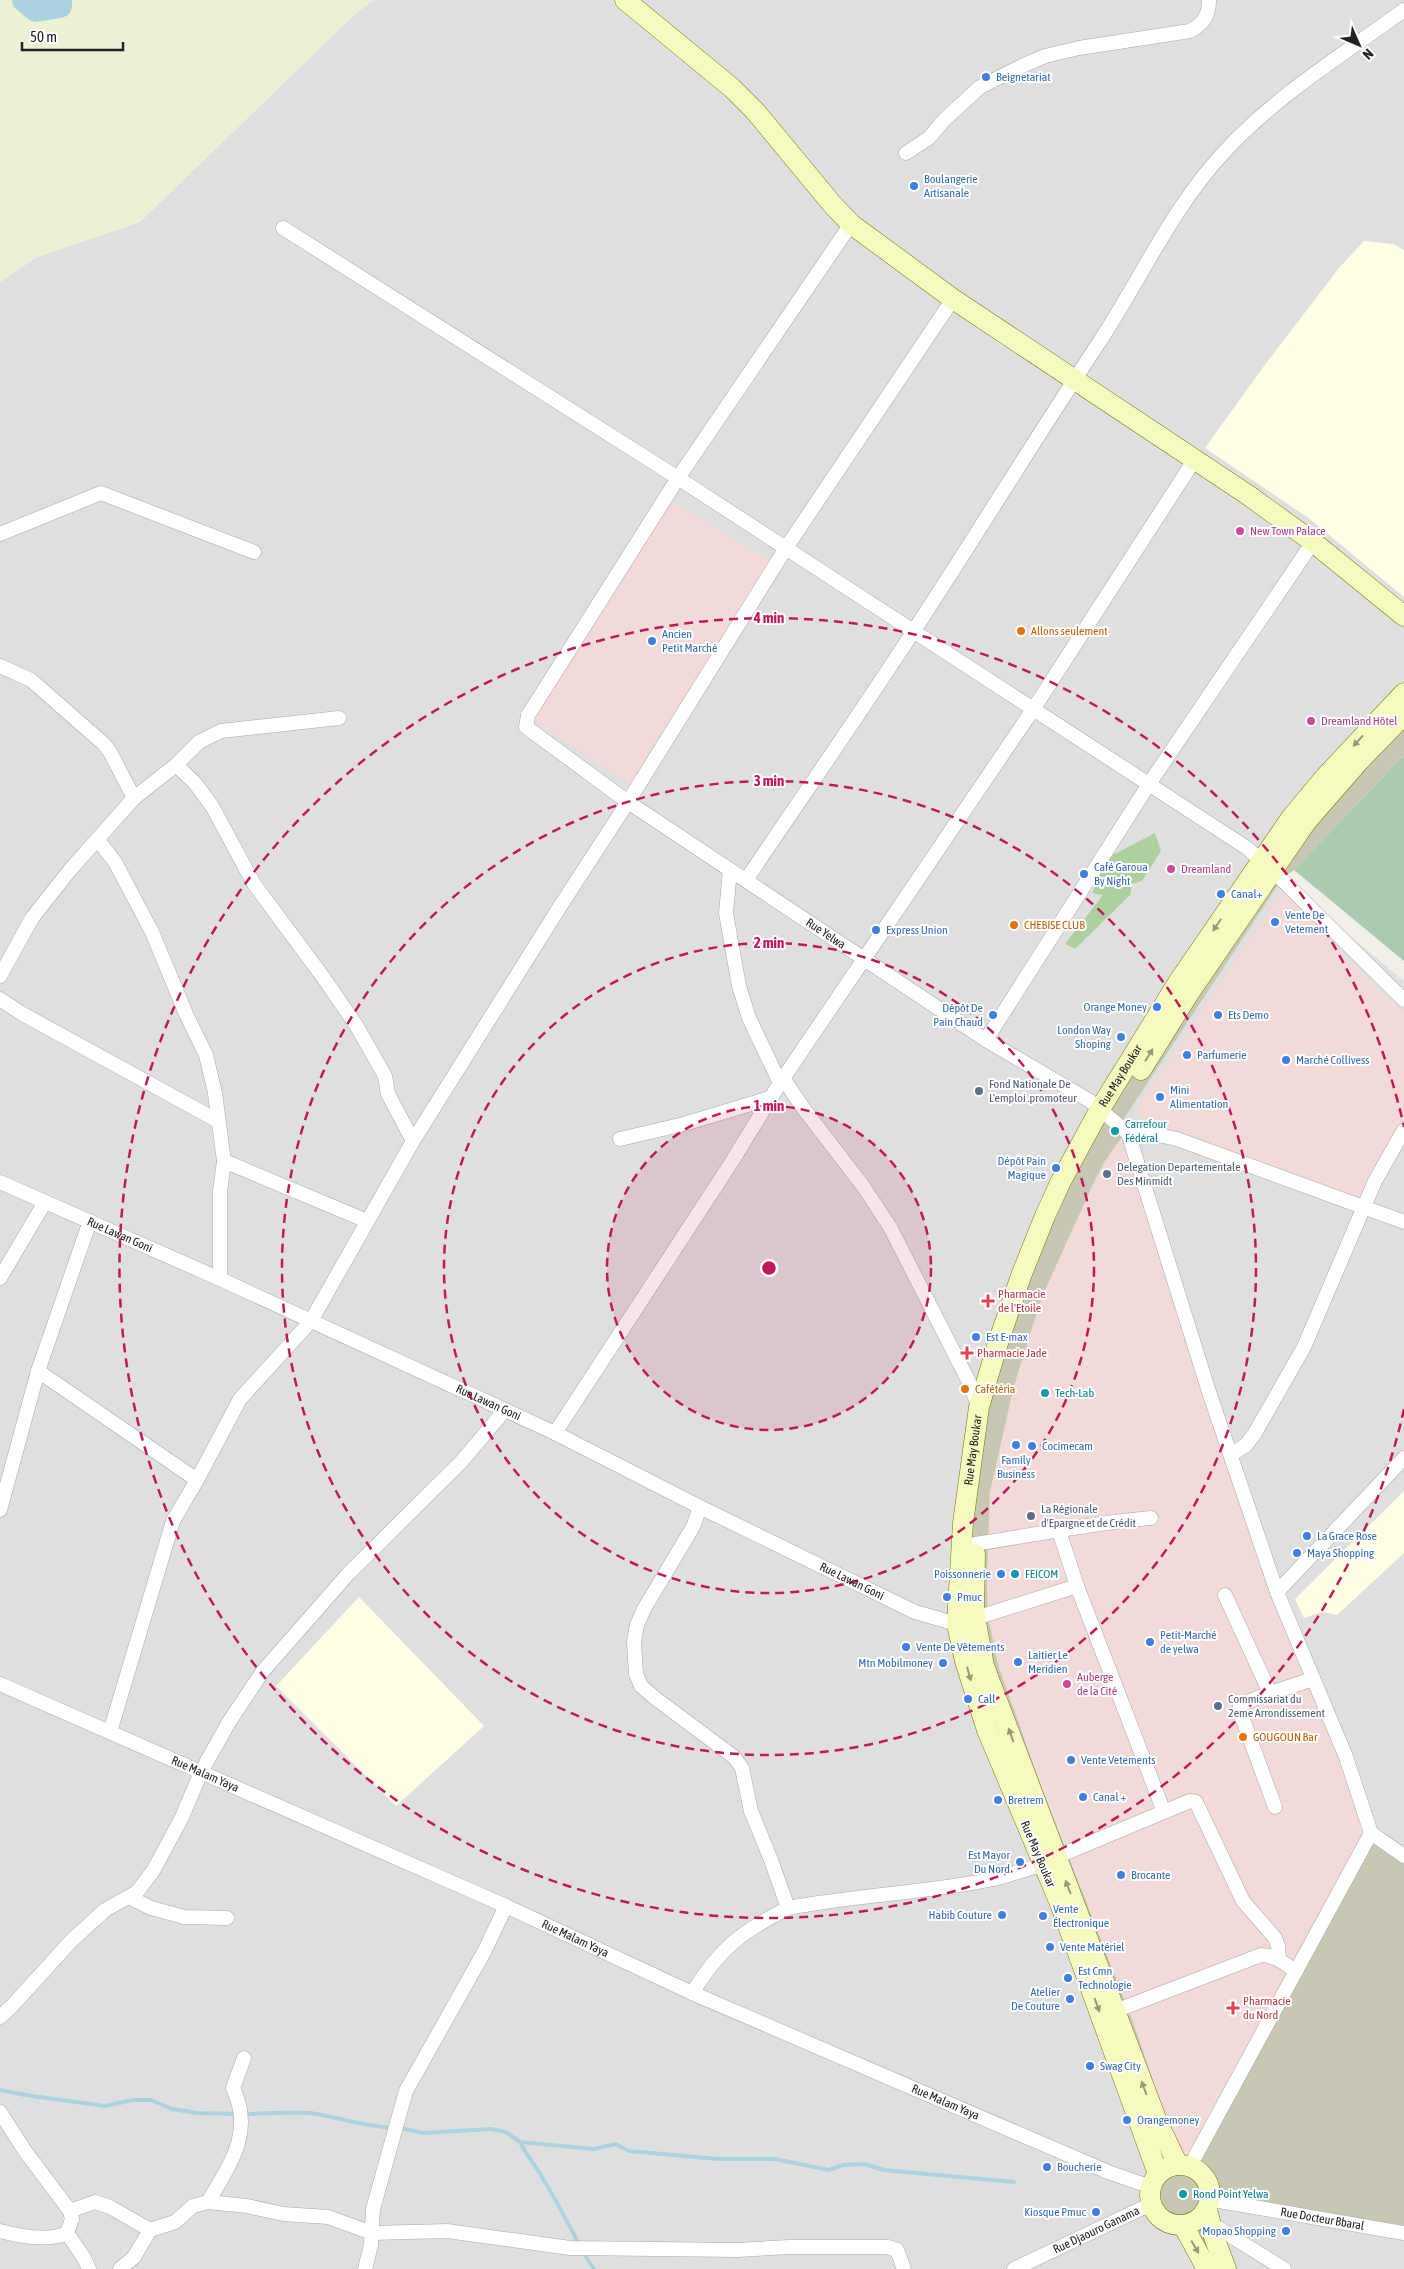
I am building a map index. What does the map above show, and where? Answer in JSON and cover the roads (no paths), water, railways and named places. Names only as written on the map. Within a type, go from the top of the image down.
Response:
[{"type":"main road","points":[[625,0],[732,88],[755,111],[826,197],[851,224],[953,299],[1195,459],[1313,542],[1404,616]]},
{"type":"main road","name":"Rue May Boukar","points":[[1268,865],[1291,818],[1326,776],[1404,693]]},
{"type":"main road","name":"Rue May Boukar","points":[[1184,2165],[1157,2121],[1115,2011],[1049,1861],[987,1730],[972,1684],[966,1621],[963,1523],[979,1407],[998,1343],[1031,1251],[1061,1181],[1105,1114],[1179,981],[1268,865],[1360,760],[1404,715]]},
{"type":"main road","name":"Rue May Boukar","points":[[966,1621],[984,1455],[999,1376],[1032,1283],[1105,1114]]},
{"type":"main road","name":"Rue May Boukar","points":[[1049,1861],[1061,1906],[1153,2188]]},
{"type":"main road","points":[[1209,2211],[1197,2220],[1183,2225],[1173,2225],[1156,2213],[1153,2188],[1167,2168],[1184,2165],[1200,2172],[1207,2180],[1210,2190],[1209,2211],[1226,2269]]},
{"type":"main road","points":[[1183,2225],[1207,2269]]},
{"type":"street","points":[[906,153],[929,138],[944,120],[980,87],[999,76],[1045,56],[1079,48],[1190,31],[1200,25],[1206,17],[1209,0]]},
{"type":"street","points":[[746,880],[913,632],[1102,338],[1184,202],[1224,151],[1254,123],[1404,10]]},
{"type":"street","points":[[678,478],[851,224]]},
{"type":"street","points":[[283,228],[678,478],[913,632],[1034,708],[1150,784],[1268,865],[1404,1000]]},
{"type":"street","points":[[110,1732],[173,1520],[197,1480],[240,1399],[312,1321],[414,1141],[539,941],[786,548],[953,299]]},
{"type":"street","points":[[555,1433],[726,1171],[770,1098],[1034,708],[1195,459]]},
{"type":"street","name":"Rue Yelwa","points":[[678,478],[534,706],[528,716],[526,727],[628,802],[986,1040],[1105,1114],[1128,1133]]},
{"type":"street","points":[[0,534],[101,493],[254,552]]},
{"type":"street","points":[[986,1040],[1150,784],[1313,542]]},
{"type":"street","points":[[0,666],[31,680],[104,744],[134,798]]},
{"type":"street","points":[[0,976],[32,918],[70,870],[134,798],[176,765],[199,742],[221,731],[339,718]]},
{"type":"street","points":[[176,765],[195,783],[212,806],[254,884],[324,977],[356,1025],[385,1076],[388,1094],[414,1141]]},
{"type":"street","points":[[98,840],[115,862],[147,924],[206,1055],[215,1093],[224,1161],[220,1192],[220,1280]]},
{"type":"street","points":[[730,870],[726,913],[738,986],[749,1018],[782,1080],[863,1186],[890,1227],[968,1380],[979,1407]]},
{"type":"street","points":[[0,999],[21,1013],[218,1121]]},
{"type":"street","points":[[620,1139],[684,1124],[770,1098]]},
{"type":"street","points":[[1232,1454],[1246,1445],[1255,1434],[1304,1348],[1364,1207],[1404,1130]]},
{"type":"street","points":[[1404,1222],[1177,1139],[1153,1134],[1128,1133],[1209,1392],[1232,1454],[1251,1521],[1277,1592],[1346,1757],[1371,1833],[1404,1856]]},
{"type":"street","points":[[224,1161],[367,1221]]},
{"type":"street","name":"Rue Lawan Goni","points":[[0,1182],[312,1321],[555,1433],[700,1507],[915,1612],[966,1621]]},
{"type":"street","points":[[0,1278],[45,1202]]},
{"type":"street","points":[[0,1510],[38,1371],[90,1221]]},
{"type":"street","points":[[38,1371],[197,1480]]},
{"type":"street","points":[[0,2017],[71,1941],[105,1910],[137,1892],[153,1871],[182,1817],[201,1772],[229,1722],[263,1671],[348,1574],[461,1462],[505,1410]]},
{"type":"street","points":[[1277,1592],[1404,1458]]},
{"type":"street","points":[[700,1507],[693,1527],[644,1610],[637,1626],[634,1642],[636,1674],[641,1686],[734,1757],[742,1768],[751,1811],[788,1908]]},
{"type":"street","points":[[975,1544],[1106,1522],[1151,1518]]},
{"type":"street","points":[[1059,1531],[1077,1586],[1164,1812]]},
{"type":"street","points":[[966,1621],[1077,1586]]},
{"type":"street","points":[[1225,1595],[1270,1693]]},
{"type":"street","points":[[1275,1807],[1238,1708],[1242,1704],[1270,1693],[1313,1679]]},
{"type":"street","name":"Rue Malam Yaya","points":[[1,1689],[110,1732],[506,1906],[692,1993],[1108,2172],[1153,2188]]},
{"type":"street","points":[[692,1993],[722,1950],[755,1925],[788,1908],[830,1900],[904,1893],[978,1882],[1049,1861],[1190,1801],[1196,1802],[1243,1901],[1275,1938],[1278,1946],[1279,1960]]},
{"type":"street","points":[[1184,2165],[1296,1971],[1371,1833]]},
{"type":"street","points":[[129,1897],[151,1908],[184,1917],[227,1918]]},
{"type":"street","points":[[365,2269],[372,2233],[373,2209],[406,2091],[484,1952],[506,1906]]},
{"type":"street","points":[[1115,2011],[1261,1955],[1268,1955],[1279,1960],[1296,1971]]},
{"type":"street","points":[[208,2202],[235,2155],[241,2115],[233,2088],[244,2058]]},
{"type":"street","points":[[0,2112],[25,2151],[70,2211],[72,2219],[67,2233]]},
{"type":"street","name":"Rue Djaouro Ganama","points":[[1014,2269],[1153,2188]]},
{"type":"street","name":"Rue Docteur Bbaral","points":[[1209,2211],[1219,2201],[1404,2233]]},
{"type":"street","points":[[70,2211],[95,2202],[110,2207],[150,2230]]},
{"type":"street","points":[[120,2269],[134,2257],[150,2230],[175,2222],[193,2206],[208,2202],[247,2206],[283,2214],[328,2218],[372,2233],[447,2231],[570,2248],[738,2250],[789,2247],[888,2248],[897,2250],[904,2269]]},
{"type":"street","points":[[1209,2211],[1284,2269]]},
{"type":"street","points":[[0,2231],[20,2236],[38,2237],[67,2233]]},
{"type":"street","points":[[67,2233],[89,2269]]},
{"type":"waterway","points":[[24,0],[36,10],[60,6],[60,0]]},
{"type":"waterway","points":[[0,2090],[105,2106],[133,2100],[151,2100],[172,2109],[197,2113],[237,2114]]},
{"type":"waterway","points":[[244,2114],[310,2113],[393,2128]]},
{"type":"waterway","points":[[400,2128],[423,2133],[491,2129],[506,2132],[520,2142],[594,2149],[615,2144],[629,2151],[718,2159],[775,2159],[829,2170],[843,2165],[864,2164],[884,2170],[1014,2182]]},
{"type":"waterway","points":[[520,2142],[548,2187],[580,2246]]},
{"type":"waterway","points":[[583,2252],[594,2269]]},
{"type":"place","name":"Beignetariat","points":[[986,77]]},
{"type":"place","name":"Boulangerie Artisanale","points":[[914,186]]},
{"type":"place","name":"New Town Palace","points":[[1240,531]]},
{"type":"place","name":"Allons seulement","points":[[1021,631]]},
{"type":"place","name":"Ancien Petit Marché","points":[[652,641]]},
{"type":"place","name":"Dreamland Hôtel","points":[[1311,721]]},
{"type":"place","name":"Dreamland","points":[[1171,869]]},
{"type":"place","name":"Café Garoua By Night","points":[[1084,874]]},
{"type":"place","name":"Canal+","points":[[1221,894]]},
{"type":"place","name":"Vente De Vetement","points":[[1275,922]]},
{"type":"place","name":"CHEBISE CLUB","points":[[1014,925]]},
{"type":"place","name":"Express Union","points":[[876,930]]},
{"type":"place","name":"Orange Money","points":[[1157,1007]]},
{"type":"place","name":"Dépôt De Pain Chaud","points":[[993,1015]]},
{"type":"place","name":"Ets Demo","points":[[1218,1015]]},
{"type":"place","name":"London Way Shoping","points":[[1121,1037]]},
{"type":"place","name":"Parfumerie","points":[[1187,1055]]},
{"type":"place","name":"Marché Collivess","points":[[1286,1060]]},
{"type":"place","name":"Fond Nationale De L'emploi .promoteur","points":[[979,1091]]},
{"type":"place","name":"Mini Alimentation","points":[[1160,1097]]},
{"type":"place","name":"Carrefour Fédéral","points":[[1115,1131]]},
{"type":"place","name":"Dépôt Pain Magique","points":[[1056,1168]]},
{"type":"place","name":"Delegation Departementale Des Minmidt","points":[[1107,1174]]},
{"type":"place","name":"Pharmacie de l'Etoile","points":[[988,1301]]},
{"type":"place","name":"Est E-max","points":[[976,1337]]},
{"type":"place","name":"Pharmacie Jade","points":[[967,1353]]},
{"type":"place","name":"Cafétéria","points":[[965,1389]]},
{"type":"place","name":"Tech-Lab","points":[[1045,1393]]},
{"type":"place","name":"Family Business","points":[[1016,1445]]},
{"type":"place","name":"Cocimecam","points":[[1032,1446]]},
{"type":"place","name":"La Régionale d'Epargne et de Crédit","points":[[1031,1516]]},
{"type":"place","name":"La Grace Rose","points":[[1307,1536]]},
{"type":"place","name":"Maya Shopping","points":[[1297,1553]]},
{"type":"place","name":"Poissonnerie","points":[[1001,1574]]},
{"type":"place","name":"FEICOM","points":[[1015,1574]]},
{"type":"place","name":"Pmuc","points":[[947,1597]]},
{"type":"place","name":"Petit-Marché de yelwa","points":[[1150,1642]]},
{"type":"place","name":"Vente De Vêtements","points":[[906,1647]]},
{"type":"place","name":"Laitier Le Meridien","points":[[1018,1662]]},
{"type":"place","name":"Mtn Mobilmoney","points":[[943,1663]]},
{"type":"place","name":"Auberge de la Cité","points":[[1067,1684]]},
{"type":"place","name":"Call","points":[[968,1699]]},
{"type":"place","name":"Commissariat du 2eme Arrondissement","points":[[1218,1706]]},
{"type":"place","name":"GOUGOUN Bar","points":[[1243,1737]]},
{"type":"place","name":"Vente Vetements","points":[[1071,1760]]},
{"type":"place","name":"Canal +","points":[[1083,1797]]},
{"type":"place","name":"Bretrem","points":[[998,1800]]},
{"type":"place","name":"Est Mayor Du Nord","points":[[1020,1862]]},
{"type":"place","name":"Brocante","points":[[1121,1875]]},
{"type":"place","name":"Habib Couture","points":[[1002,1915]]},
{"type":"place","name":"Vente Électronique","points":[[1043,1916]]},
{"type":"place","name":"Vente Matériel","points":[[1050,1947]]},
{"type":"place","name":"Est Cmn Technologie","points":[[1068,1978]]},
{"type":"place","name":"Atelier De Couture","points":[[1070,1999]]},
{"type":"place","name":"Pharmacie du Nord","points":[[1233,2008]]},
{"type":"place","name":"Swag City","points":[[1090,2066]]},
{"type":"place","name":"Orangemoney","points":[[1127,2120]]},
{"type":"place","name":"Boucherie","points":[[1047,2167]]},
{"type":"place","name":"Rond Point Yelwa","points":[[1183,2194]]},
{"type":"place","name":"Kiosque Pmuc","points":[[1096,2212]]},
{"type":"place","name":"Mopao Shopping","points":[[1286,2231]]}]
